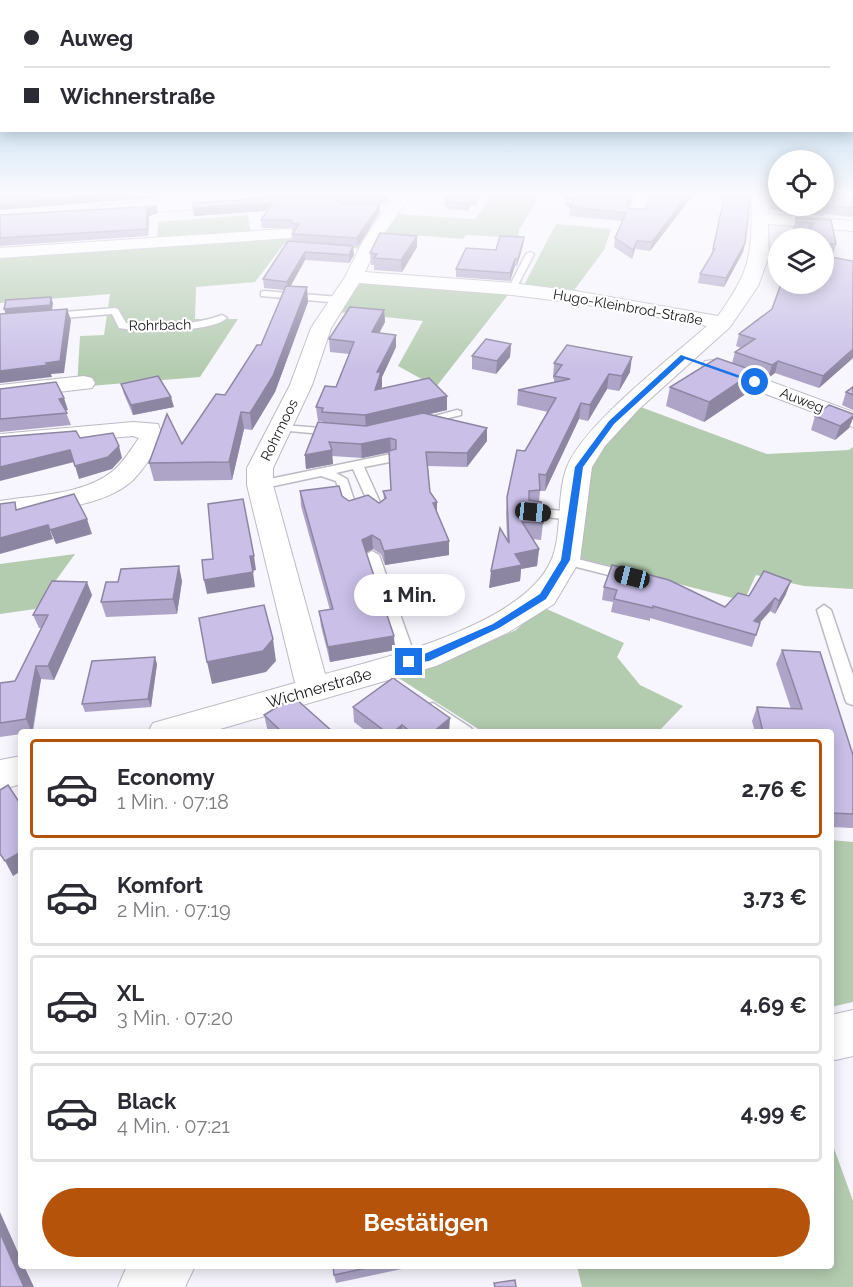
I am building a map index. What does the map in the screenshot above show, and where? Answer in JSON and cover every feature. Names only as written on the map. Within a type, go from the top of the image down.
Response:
[{"type":"street","name":"Rohrmoos","points":[[313,688],[260,485],[260,468],[282,428],[313,357],[321,328],[354,278],[360,253]]},
{"type":"street","name":"Wichnerstraße","points":[[191,729],[208,727],[313,688],[395,672],[496,626],[543,597],[566,560],[579,467],[595,442],[612,422],[684,356],[723,324],[768,258]]},
{"type":"street","name":"Hugo-Kleinbrod-Straße","points":[[354,278],[512,289],[576,297],[723,324]]},
{"type":"street","name":"Auweg","points":[[684,356],[853,420]]},
{"type":"street","points":[[0,392],[84,383]]},
{"type":"street","points":[[0,441],[133,429],[150,429],[151,438],[121,477],[106,487],[67,497],[0,509]]},
{"type":"street","points":[[0,775],[18,771]]},
{"type":"street","points":[[834,1037],[853,1033]]},
{"type":"street","points":[[145,1287],[165,1269]]},
{"type":"lane","points":[[512,289],[530,254]]},
{"type":"lane","points":[[284,296],[291,284]]},
{"type":"lane","points":[[264,294],[340,300]]},
{"type":"lane","name":"Rohrbach","points":[[36,318],[115,311],[122,326],[148,328],[214,323],[222,318]]},
{"type":"lane","points":[[411,423],[457,413]]},
{"type":"lane","points":[[282,428],[344,433]]},
{"type":"lane","points":[[260,485],[391,458]]},
{"type":"lane","points":[[357,464],[378,511]]},
{"type":"lane","points":[[321,472],[341,478],[351,509]]},
{"type":"lane","points":[[533,512],[572,516]]},
{"type":"lane","points":[[372,555],[395,672]]},
{"type":"lane","points":[[566,560],[643,580]]},
{"type":"lane","points":[[824,610],[853,699]]},
{"type":"lane","points":[[417,698],[461,729]]},
{"type":"green space","points":[[42,253],[277,253],[255,282],[196,287],[195,319],[238,319],[200,377],[77,387],[80,336],[104,335],[110,294],[0,303],[0,256]]},
{"type":"green space","points":[[541,253],[602,253],[572,293],[523,287]]},
{"type":"green space","points":[[363,280],[511,291],[436,387],[398,366],[423,321],[338,312]]},
{"type":"green space","points":[[638,406],[767,454],[849,450],[853,447],[853,589],[804,586],[756,575],[744,601],[576,557],[593,462]]},
{"type":"green space","points":[[75,554],[35,609],[0,614],[0,564]]},
{"type":"green space","points":[[542,607],[624,643],[617,657],[640,685],[683,706],[661,729],[478,729],[397,677],[469,651],[516,630]]},
{"type":"green space","points":[[834,840],[853,842],[853,1002],[834,1006]]},
{"type":"green space","points":[[834,1148],[853,1201],[853,1287],[582,1287],[578,1269],[834,1269]]},
{"type":"building","points":[[280,253],[304,253],[287,282],[263,279]]},
{"type":"building","points":[[321,253],[350,253],[349,255]]},
{"type":"building","points":[[370,253],[406,253],[401,260],[374,258],[377,254]]},
{"type":"building","points":[[464,253],[520,253],[510,273],[456,269]]},
{"type":"building","points":[[713,253],[740,253],[726,278],[700,274]]},
{"type":"building","points":[[834,258],[853,261],[853,349],[823,376],[778,361],[772,365],[735,352],[755,339],[739,334],[772,309],[777,294],[834,294]]},
{"type":"building","points":[[286,286],[307,287],[273,376],[250,413],[241,412],[229,462],[149,463],[167,414],[182,444],[216,394],[225,395],[257,345],[261,345]]},
{"type":"building","points":[[51,297],[50,305],[4,309],[6,300]]},
{"type":"building","points":[[350,307],[384,310],[372,332],[396,335],[377,372],[381,372],[375,390],[429,378],[447,396],[365,415],[322,412],[323,408],[316,407],[325,386],[336,387],[354,342],[329,339]]},
{"type":"building","points":[[67,309],[60,361],[46,363],[48,365],[0,371],[0,314]]},
{"type":"building","points":[[486,339],[511,344],[497,361],[472,356]]},
{"type":"building","points":[[567,345],[632,357],[622,376],[609,374],[590,405],[581,403],[546,475],[539,474],[540,490],[529,491],[529,500],[541,502],[543,523],[522,522],[539,549],[515,554],[522,565],[491,571],[500,528],[509,543],[507,497],[517,450],[525,451],[556,398],[518,390],[570,379],[554,376],[562,365],[554,363]]},
{"type":"building","points":[[717,358],[755,371],[709,402],[670,387]]},
{"type":"building","points":[[158,376],[171,397],[131,405],[121,384]]},
{"type":"building","points":[[56,382],[64,398],[59,399],[67,413],[0,419],[0,389]]},
{"type":"building","points":[[853,387],[853,395],[846,392]]},
{"type":"building","points":[[829,405],[853,414],[853,416],[840,426],[815,416]]},
{"type":"building","points":[[423,413],[487,428],[467,453],[426,452],[430,492],[437,502],[433,503],[449,541],[384,551],[380,540],[372,535],[362,540],[394,636],[328,647],[319,611],[333,609],[300,491],[339,486],[342,496],[349,501],[368,495],[379,503],[386,498],[383,491],[391,490],[389,451],[396,449],[396,440],[390,438],[361,444],[329,442],[332,450],[305,455],[318,422],[366,426]]},
{"type":"building","points":[[76,431],[80,438],[113,433],[119,446],[108,457],[75,466],[70,450],[0,467],[0,437]]},
{"type":"building","points":[[74,494],[87,519],[50,530],[48,525],[0,538],[0,504],[15,502],[16,510]]},
{"type":"building","points":[[243,499],[254,556],[250,556],[253,572],[204,580],[202,560],[213,559],[208,504]]},
{"type":"building","points":[[612,565],[669,580],[725,607],[738,593],[749,596],[764,571],[791,581],[779,601],[775,598],[754,621],[760,623],[756,635],[653,606],[653,608],[614,599],[617,590],[604,587]]},
{"type":"building","points":[[179,566],[173,599],[101,602],[106,582],[118,582],[121,569]]},
{"type":"building","points":[[52,581],[87,582],[48,666],[36,666],[26,719],[0,723],[0,683],[15,681],[48,615],[33,615]]},
{"type":"building","points":[[264,605],[273,639],[263,651],[207,662],[199,618]]},
{"type":"building","points":[[782,650],[820,652],[853,755],[853,814],[834,813],[834,729],[762,729],[757,707],[802,709]]},
{"type":"building","points":[[155,657],[148,699],[82,704],[92,661]]},
{"type":"building","points":[[393,678],[450,718],[437,729],[407,729],[402,725],[397,729],[382,729],[353,707]]},
{"type":"building","points":[[290,699],[296,699],[330,729],[279,729],[264,715]]},
{"type":"building","points":[[8,785],[18,800],[18,854],[5,861],[0,854],[0,790]]},
{"type":"building","points":[[0,1233],[24,1287],[0,1287]]},
{"type":"building","points":[[333,1269],[362,1269],[334,1275]]},
{"type":"building","points":[[515,1280],[516,1287],[495,1287],[494,1283]]},
{"type":"route","points":[[409,662],[425,658],[496,626],[543,597],[566,560],[579,467],[595,442],[612,422],[684,356],[755,382]]}]
